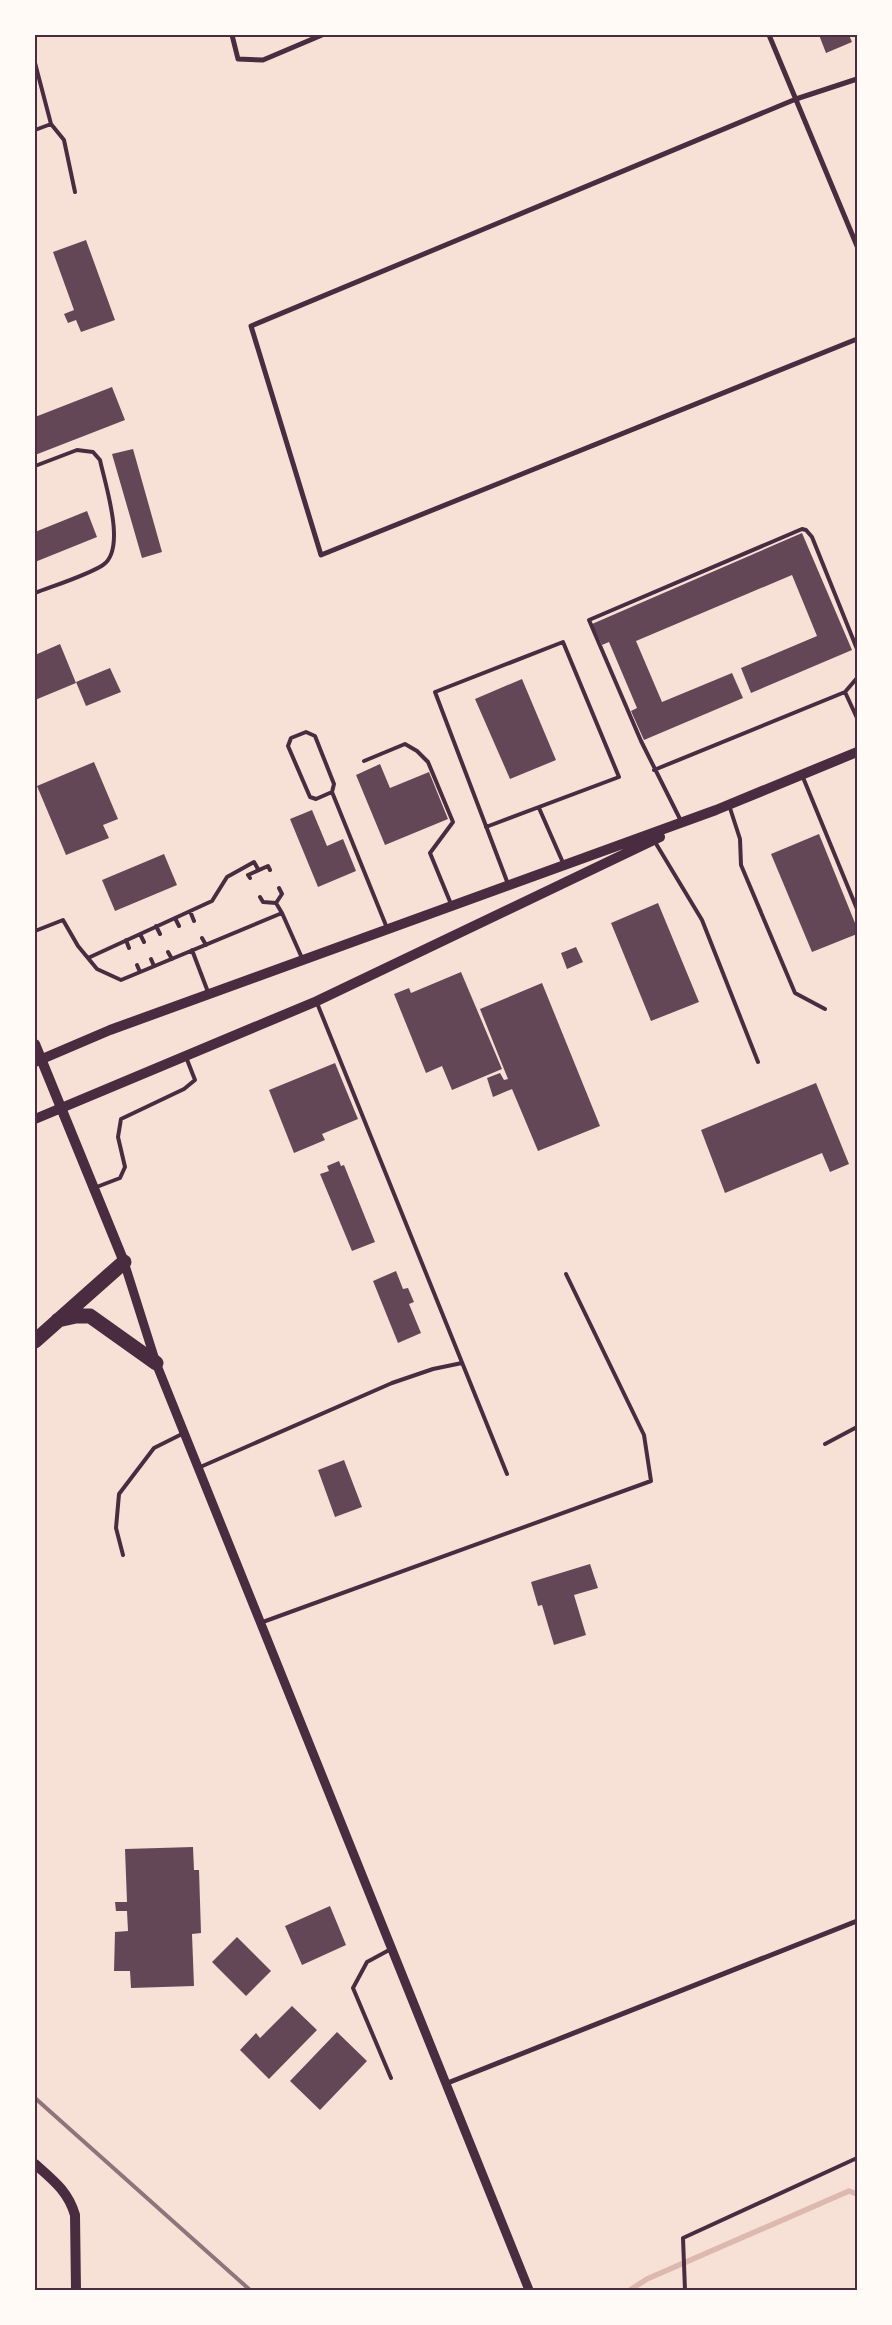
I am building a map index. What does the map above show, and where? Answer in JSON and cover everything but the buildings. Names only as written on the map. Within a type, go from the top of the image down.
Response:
[{"type":"highway","points":[[35,1342],[56,1321],[124,1262]]},
{"type":"highway","points":[[56,1321],[76,1316],[90,1316],[156,1364]]},
{"type":"main road","points":[[38,1061],[110,1030],[682,823],[857,752]]},
{"type":"main road","points":[[35,1119],[317,1001],[716,810]]},
{"type":"main road","points":[[35,1044],[38,1061],[62,1108],[124,1262]]},
{"type":"main road","points":[[35,2164],[67,2194],[72,2205],[75,2215],[76,2290]]},
{"type":"street","points":[[232,35],[238,59],[264,60],[322,35]]},
{"type":"street","points":[[769,35],[857,246]]},
{"type":"street","points":[[857,80],[796,99],[251,326],[321,555],[857,339]]},
{"type":"street","points":[[124,1262],[156,1364],[529,2290]]},
{"type":"street","points":[[445,2084],[857,1921]]},
{"type":"lane","points":[[35,63],[51,124],[64,140],[75,192]]},
{"type":"lane","points":[[35,130],[51,124]]},
{"type":"lane","points":[[35,466],[77,450],[93,452],[100,460],[115,535],[114,551],[104,564],[35,593]]},
{"type":"lane","points":[[682,823],[654,770],[589,620],[802,529],[806,530],[812,537],[857,649]]},
{"type":"lane","points":[[486,827],[620,777],[563,642],[435,692],[486,827],[509,886]]},
{"type":"lane","points":[[654,770],[845,692],[857,678]]},
{"type":"lane","points":[[845,692],[857,718]]},
{"type":"lane","points":[[332,792],[316,799],[310,796],[288,746],[291,738],[306,732],[315,736],[334,784],[332,792],[388,930]]},
{"type":"lane","points":[[364,761],[405,744],[417,751],[428,762],[452,822],[430,853],[452,906]]},
{"type":"lane","points":[[802,775],[857,909]]},
{"type":"lane","points":[[729,805],[740,838],[741,865],[795,993],[825,1009]]},
{"type":"lane","points":[[539,808],[564,866]]},
{"type":"lane","points":[[654,840],[702,920],[758,1062]]},
{"type":"lane","points":[[88,958],[212,901],[226,877],[254,862],[258,869]]},
{"type":"lane","points":[[250,878],[248,875],[258,869],[268,866],[270,870]]},
{"type":"lane","points":[[276,902],[282,894],[279,888]]},
{"type":"lane","points":[[260,897],[263,902],[276,902]]},
{"type":"lane","points":[[276,902],[303,961]]},
{"type":"lane","points":[[190,911],[194,921]]},
{"type":"lane","points":[[35,931],[63,920],[78,946],[97,968],[121,980],[282,913]]},
{"type":"lane","points":[[175,918],[179,926]]},
{"type":"lane","points":[[156,926],[160,934]]},
{"type":"lane","points":[[140,934],[144,942]]},
{"type":"lane","points":[[202,938],[206,945]]},
{"type":"lane","points":[[126,940],[129,948]]},
{"type":"lane","points":[[187,945],[209,994]]},
{"type":"lane","points":[[168,952],[172,959]]},
{"type":"lane","points":[[151,959],[154,966]]},
{"type":"lane","points":[[137,965],[140,972]]},
{"type":"lane","points":[[317,1001],[507,1474]]},
{"type":"lane","points":[[94,1188],[120,1178],[124,1167],[118,1138],[121,1119],[184,1089],[195,1080],[186,1057]]},
{"type":"lane","points":[[260,1622],[651,1481],[644,1435],[566,1274]]},
{"type":"lane","points":[[198,1468],[392,1383],[433,1369],[462,1363]]},
{"type":"lane","points":[[825,1444],[857,1427]]},
{"type":"lane","points":[[123,1556],[116,1528],[119,1494],[154,1448],[184,1433]]},
{"type":"lane","points":[[391,1949],[367,1962],[353,1988],[391,2078]]},
{"type":"lane","points":[[685,2290],[683,2238],[857,2158]]},
{"type":"waterway","points":[[630,2290],[647,2279],[849,2191],[857,2194]]},
{"type":"railway","points":[[35,2098],[250,2290]]}]
